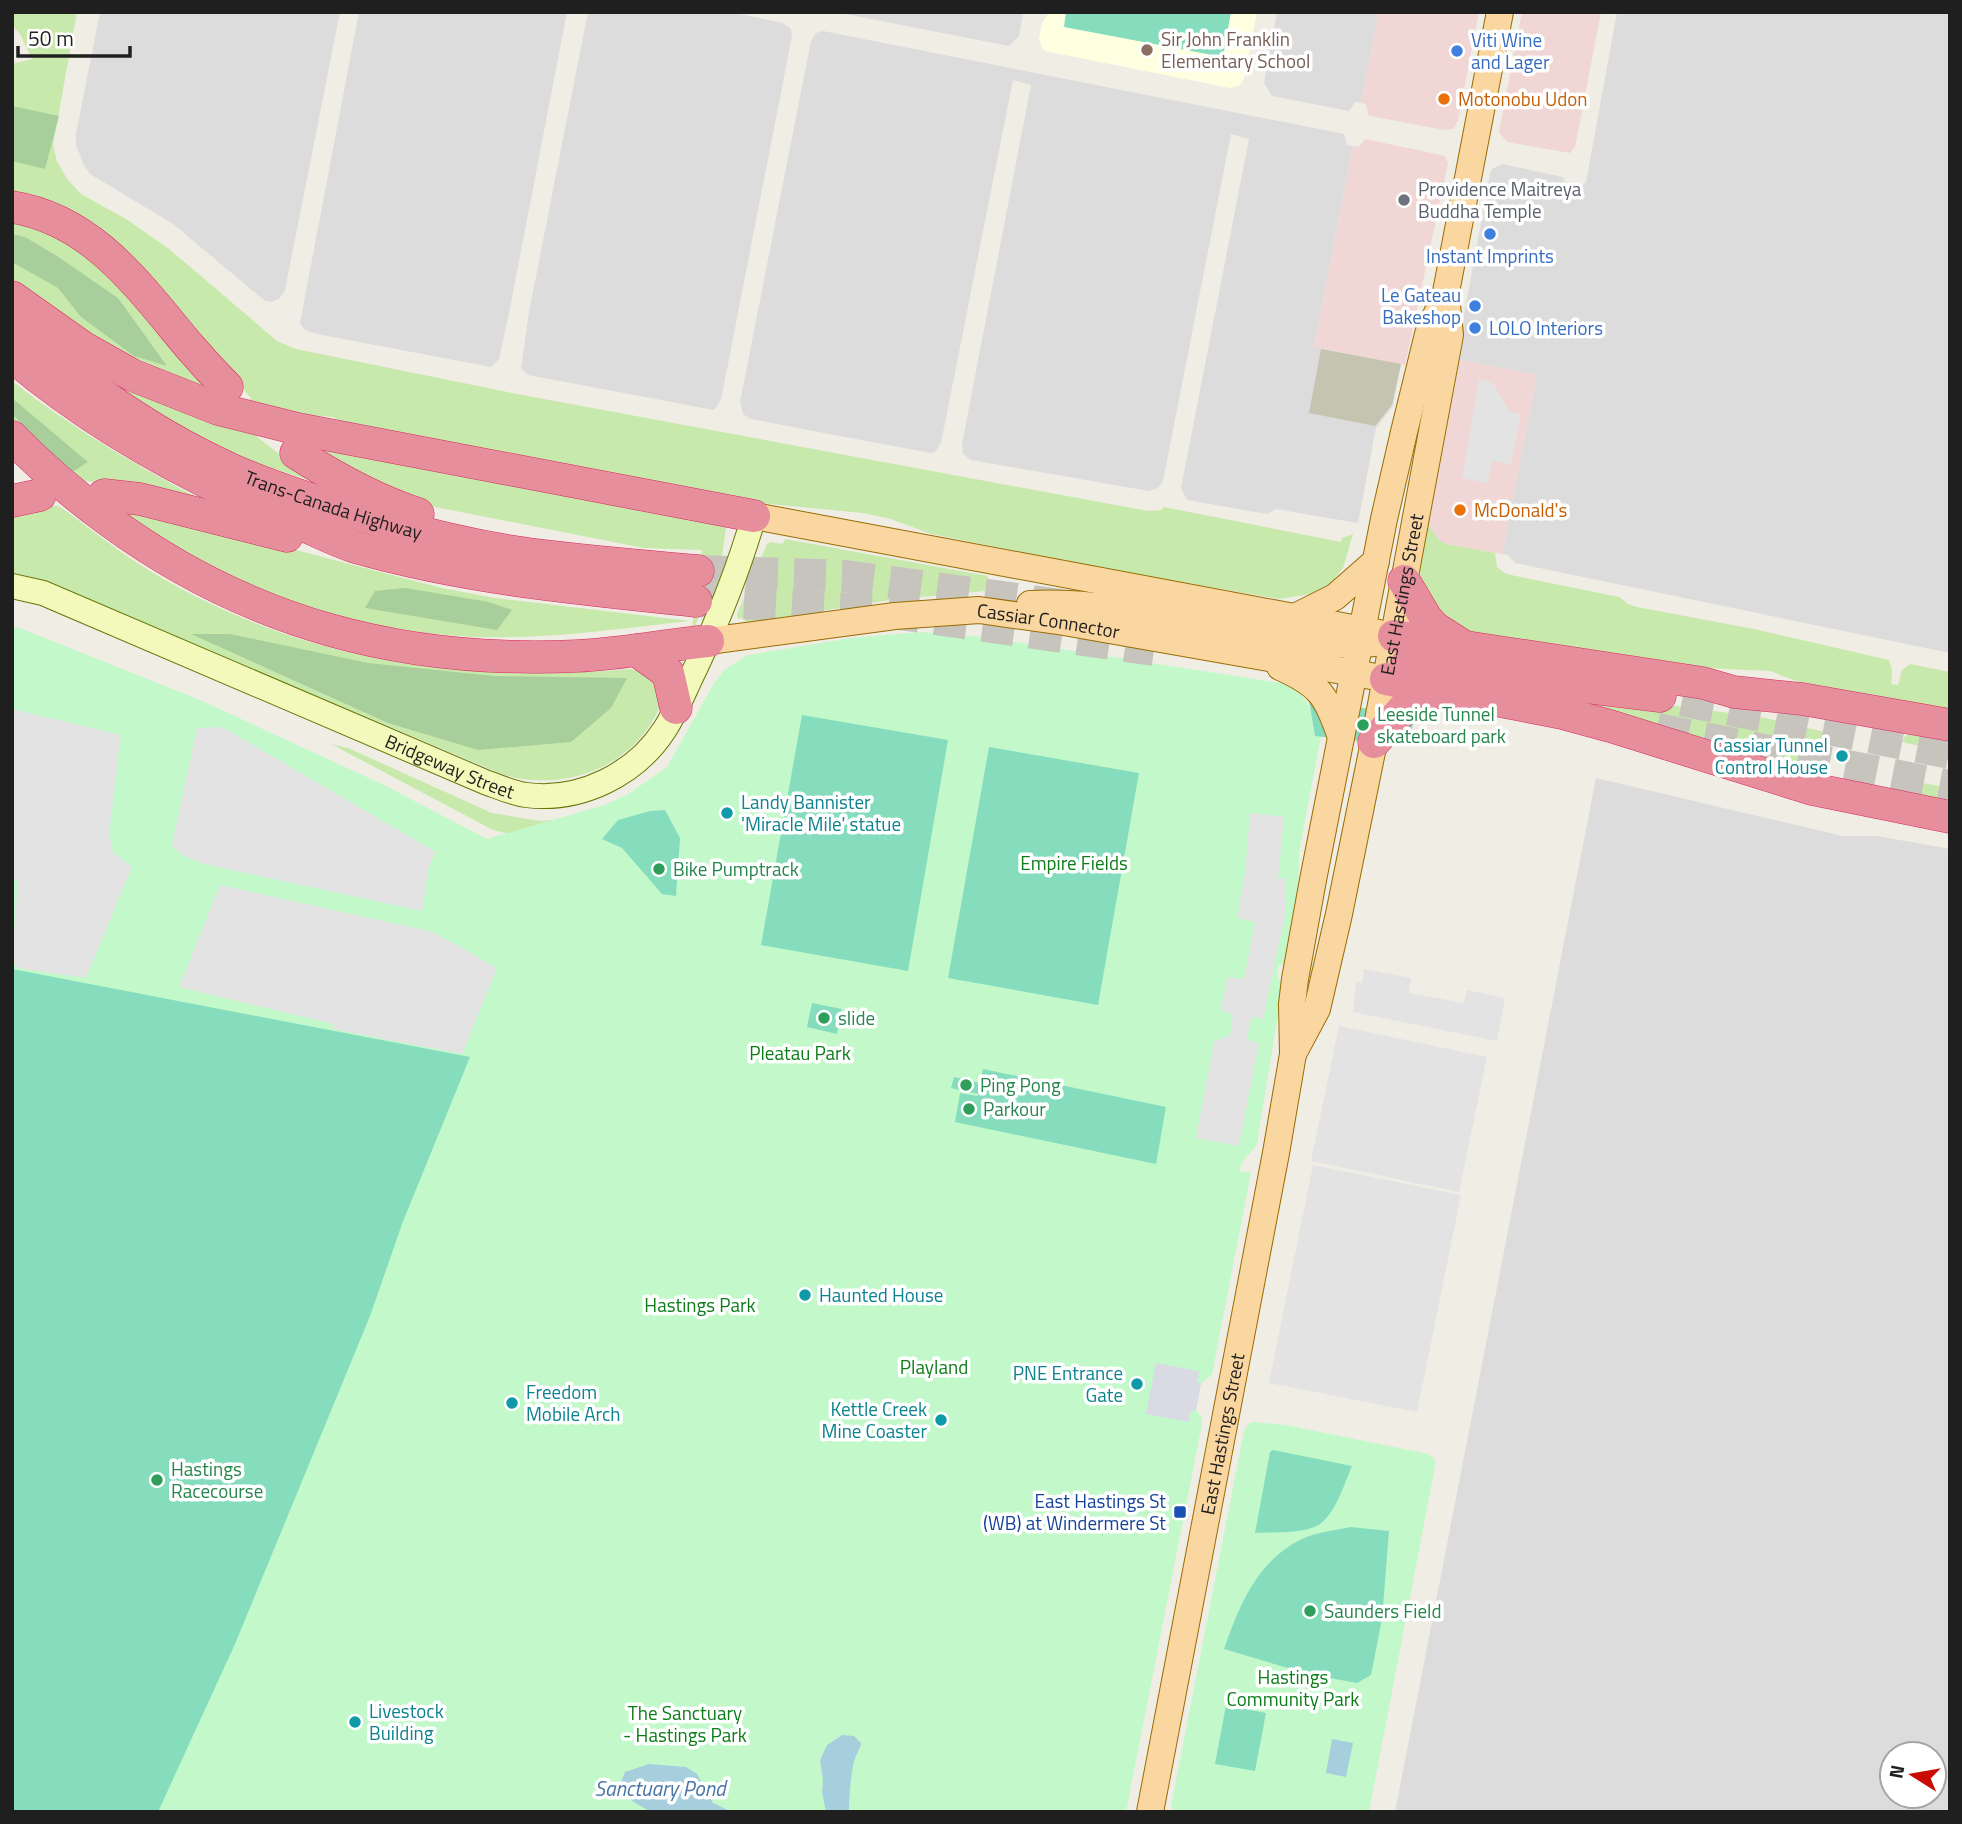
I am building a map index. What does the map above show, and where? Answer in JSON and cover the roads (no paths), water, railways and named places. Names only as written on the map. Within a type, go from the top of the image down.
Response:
[{"type":"highway","points":[[12,206],[53,218],[98,245],[122,267],[226,387]]},
{"type":"highway","points":[[12,297],[84,348],[132,375],[218,409],[298,429],[754,516]]},
{"type":"highway","name":"Trans-Canada Highway","points":[[12,326],[72,374],[130,414],[225,467],[345,511],[416,531],[528,554],[592,561],[697,586],[589,590],[481,575],[352,546],[202,482],[143,450],[83,411],[12,356]]},
{"type":"highway","points":[[12,437],[61,484],[137,541],[212,585],[263,609],[322,629],[431,651],[539,657],[579,656],[709,641]]},
{"type":"highway","points":[[296,453],[324,471],[396,507],[449,524],[592,561]]},
{"type":"highway","points":[[104,495],[140,499],[284,535],[352,546]]},
{"type":"highway","points":[[1404,581],[1435,628],[1464,647]]},
{"type":"highway","points":[[1390,660],[1464,647],[1703,682],[1734,692],[1802,699],[1950,724]]},
{"type":"highway","points":[[636,650],[668,673],[676,708]]},
{"type":"highway","points":[[1390,660],[1440,690],[1562,713],[1812,789],[1950,817]]},
{"type":"highway","points":[[1390,660],[1599,690],[1699,699],[1734,692]]},
{"type":"highway","points":[[1374,742],[1407,705],[1440,690]]},
{"type":"main road","name":"East Hastings Street","points":[[1150,1812],[1293,1054],[1292,1004],[1295,979],[1341,737],[1376,561],[1428,334],[1446,292],[1500,12]]},
{"type":"main road","name":"East Hastings Street","points":[[1293,1054],[1317,1009],[1374,742],[1450,335],[1446,292]]},
{"type":"main road","points":[[754,516],[1294,617],[1377,643],[1390,660],[1354,674]]},
{"type":"main road","points":[[1294,617],[1335,597],[1376,561]]},
{"type":"main road","points":[[979,610],[1069,603],[1287,639],[1361,638]]},
{"type":"main road","name":"Cassiar Connector","points":[[709,641],[895,616],[979,610],[1063,622],[1354,674]]},
{"type":"main road","points":[[1262,659],[1302,677],[1322,693],[1341,737]]},
{"type":"street","name":"Bridgeway Street","points":[[12,586],[43,593],[423,757],[507,790],[527,795],[549,795],[583,790],[620,775],[649,750],[665,729],[709,641],[754,516]]},
{"type":"water","points":[[842,1735],[854,1736],[861,1743],[852,1770],[849,1812],[826,1812],[820,1760],[827,1745]]},
{"type":"water","points":[[1332,1739],[1353,1743],[1346,1777],[1326,1773]]},
{"type":"water","name":"Sanctuary Pond","points":[[649,1764],[686,1767],[697,1774],[713,1803],[732,1812],[651,1812],[629,1798],[620,1784],[625,1772]]},
{"type":"tunnel","points":[[698,571],[846,576],[1061,605]]},
{"type":"tunnel","points":[[696,601],[872,610],[1154,650]]},
{"type":"tunnel","points":[[1635,691],[1950,753]]},
{"type":"tunnel","points":[[1657,729],[1950,786]]},
{"type":"place","name":"Sir John Franklin Elementary School","points":[[1147,50]]},
{"type":"place","name":"Viti Wine and Lager","points":[[1457,51]]},
{"type":"place","name":"Motonobu Udon","points":[[1444,99]]},
{"type":"place","name":"Providence Maitreya Buddha Temple","points":[[1404,200]]},
{"type":"place","name":"Instant Imprints","points":[[1490,234]]},
{"type":"place","name":"Le Gateau Bakeshop","points":[[1475,306]]},
{"type":"place","name":"LOLO Interiors","points":[[1475,328]]},
{"type":"place","name":"McDonald's","points":[[1460,510]]},
{"type":"place","name":"Leeside Tunnel skateboard park","points":[[1363,725]]},
{"type":"place","name":"Cassiar Tunnel Control House","points":[[1842,756]]},
{"type":"place","name":"Landy Bannister 'Miracle Mile' statue","points":[[727,813]]},
{"type":"place","name":"Bike Pumptrack","points":[[659,869]]},
{"type":"place","name":"slide","points":[[824,1018]]},
{"type":"place","name":"Ping Pong","points":[[966,1085]]},
{"type":"place","name":"Parkour","points":[[969,1109]]},
{"type":"place","name":"Haunted House","points":[[805,1295]]},
{"type":"place","name":"PNE Entrance Gate","points":[[1137,1384]]},
{"type":"place","name":"Freedom Mobile Arch","points":[[512,1403]]},
{"type":"place","name":"Kettle Creek Mine Coaster","points":[[941,1420]]},
{"type":"place","name":"Hastings Racecourse","points":[[157,1480]]},
{"type":"place","name":"East Hastings St (WB) at Windermere St","points":[[1180,1512]]},
{"type":"place","name":"Saunders Field","points":[[1310,1611]]},
{"type":"place","name":"Livestock Building","points":[[355,1722]]},
{"type":"park label","name":"Empire Fields","points":[[1074,863]]},
{"type":"park label","name":"Pleatau Park","points":[[800,1053]]},
{"type":"park label","name":"Hastings Park","points":[[700,1305]]},
{"type":"park label","name":"Playland","points":[[934,1367]]},
{"type":"park label","name":"Hastings Community Park","points":[[1293,1688]]},
{"type":"park label","name":"The Sanctuary - Hastings Park","points":[[685,1724]]}]
